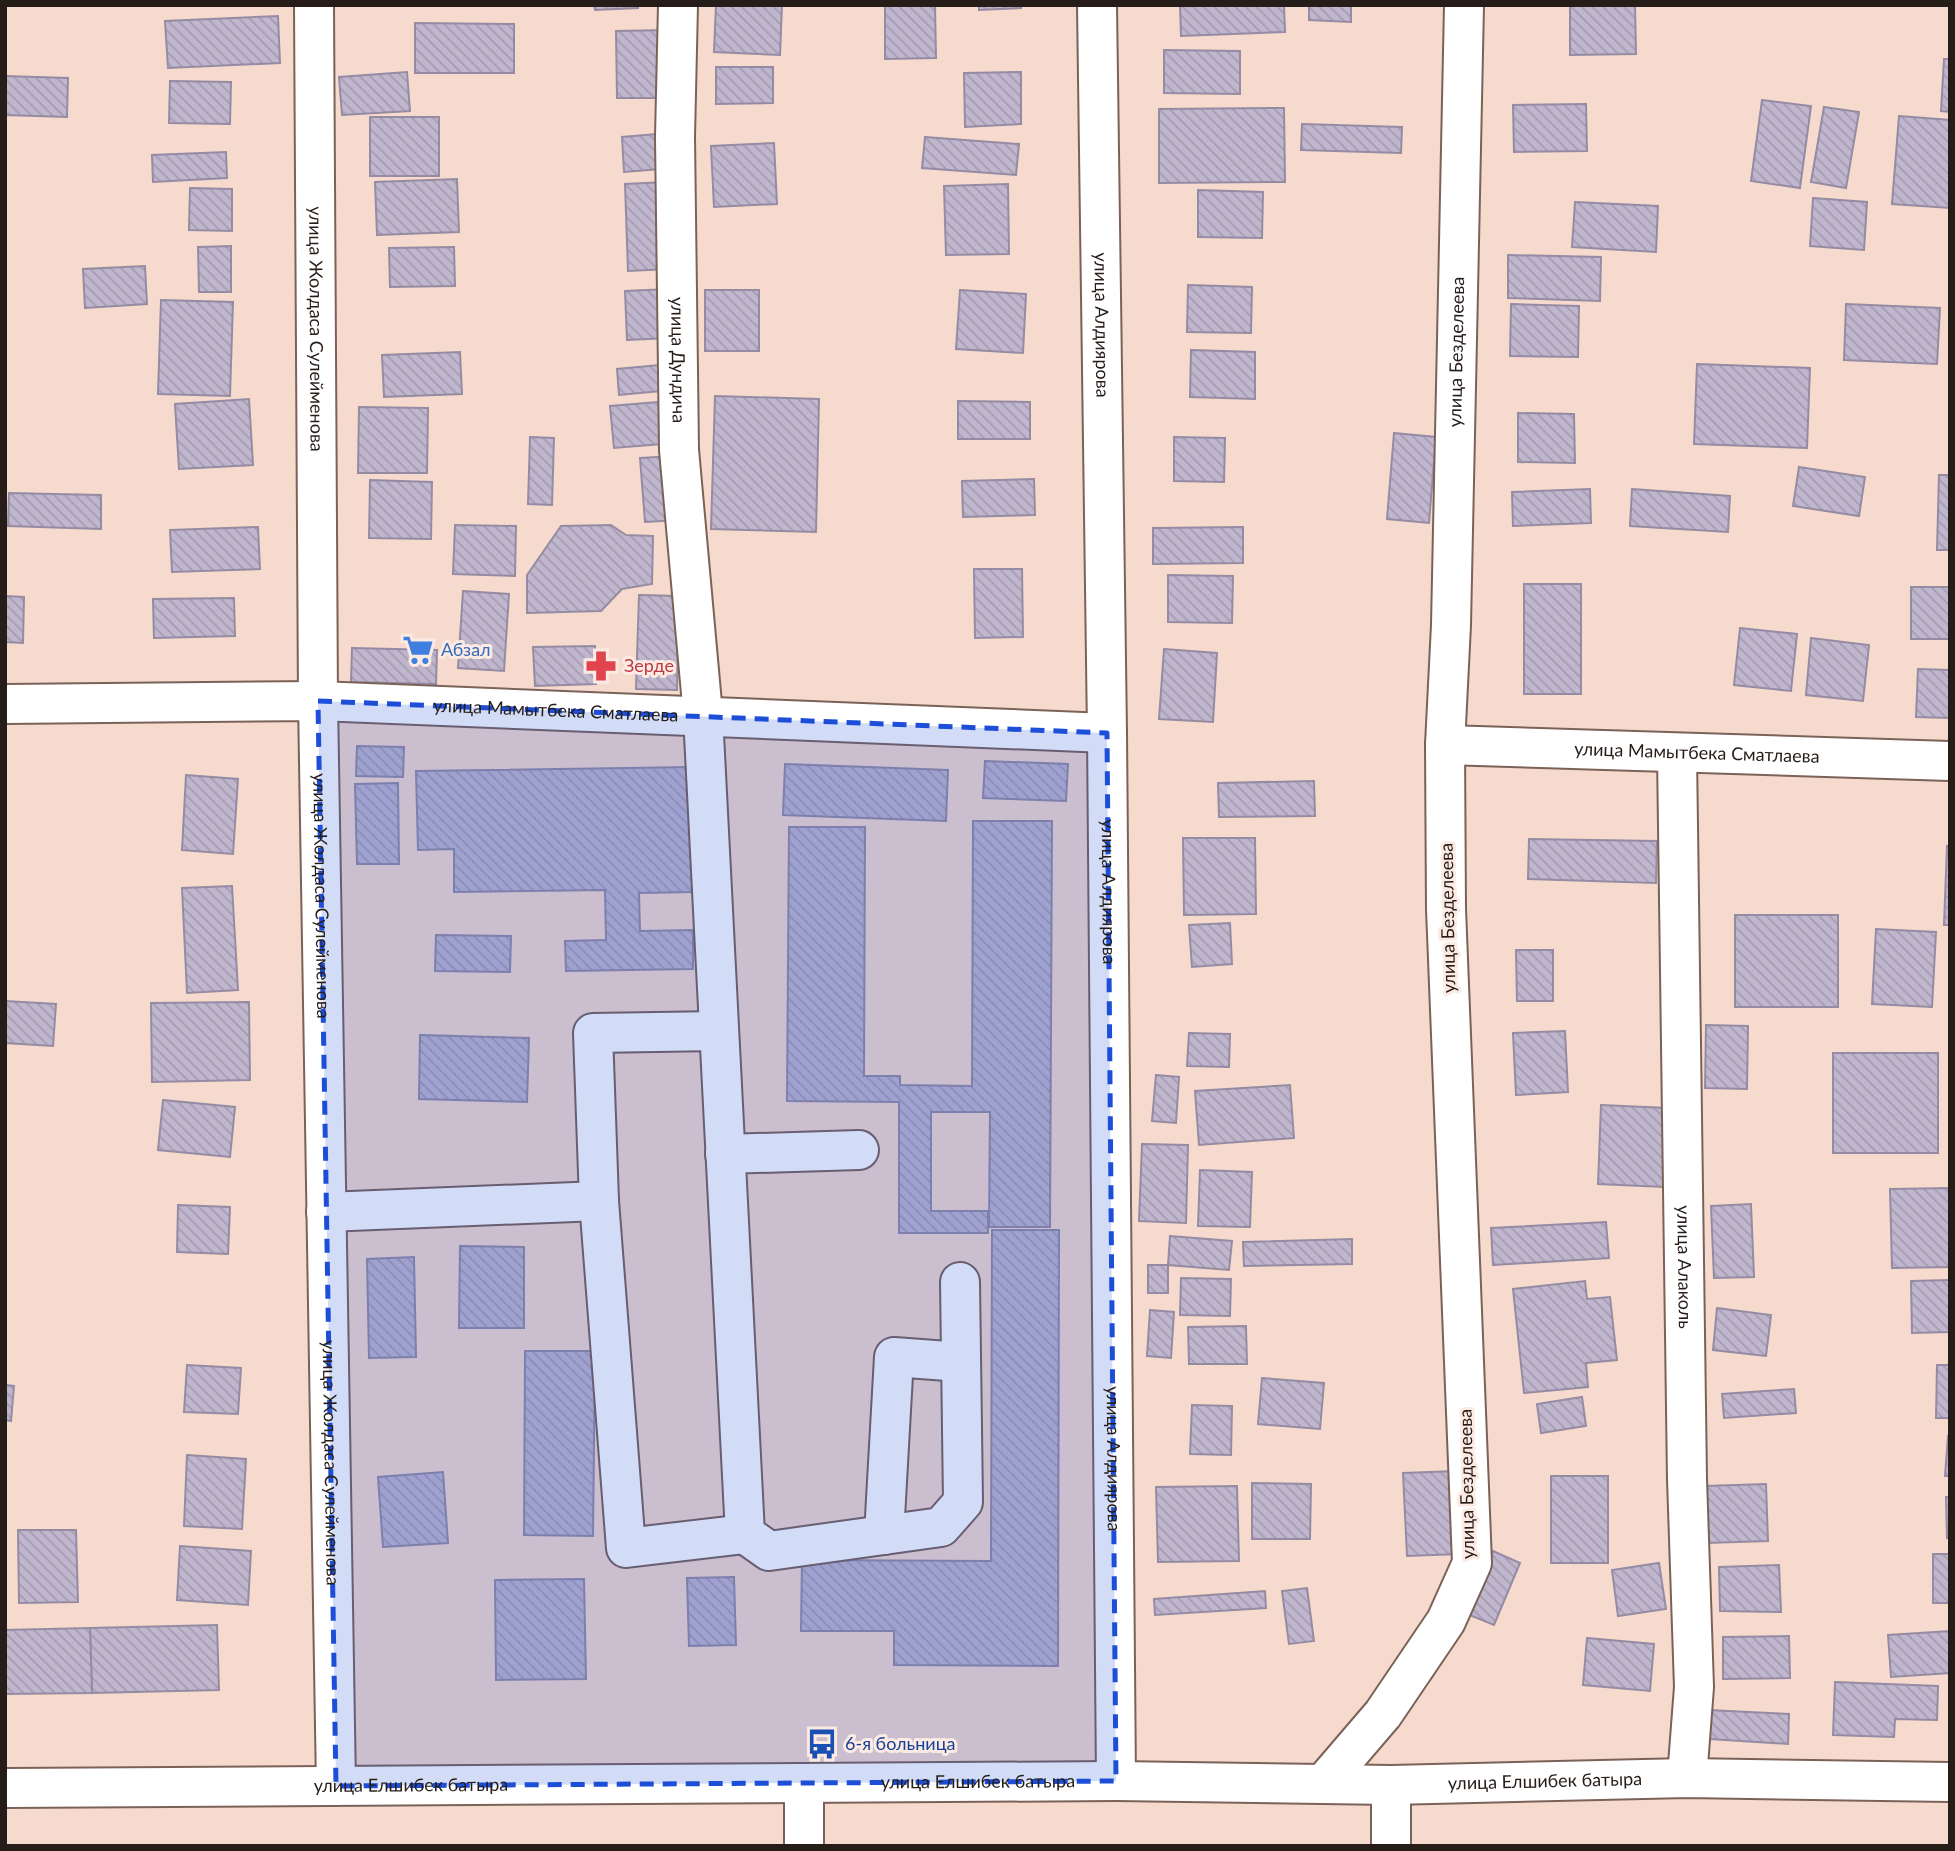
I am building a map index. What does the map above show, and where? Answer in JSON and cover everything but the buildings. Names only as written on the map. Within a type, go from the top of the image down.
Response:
[{"type":"street","name":"улица Жолдаса Сулейменова","points":[[314,5],[318,701],[336,1786]]},
{"type":"street","name":"улица Дундича","points":[[678,5],[675,137],[679,450],[703,715],[745,1534]]},
{"type":"street","name":"улица Алдиярова","points":[[1097,5],[1107,733],[1116,1781]]},
{"type":"street","name":"улица Безделеева","points":[[1323,1784],[1383,1714],[1446,1621],[1472,1563],[1446,909],[1445,745],[1452,611],[1464,5]]},
{"type":"street","name":"улица Мамытбека Сматлаева","points":[[5,704],[318,701],[1107,733]]},
{"type":"street","name":"улица Мамытбека Сматлаева","points":[[1445,745],[1950,761]]},
{"type":"street","name":"улица Алаколь","points":[[1677,754],[1687,1479],[1694,1687],[1686,1778]]},
{"type":"street","points":[[719,1031],[593,1033],[599,1201],[626,1548],[745,1534],[769,1551],[941,1527],[963,1502],[960,1282]]},
{"type":"street","points":[[725,1154],[859,1150]]},
{"type":"street","points":[[326,1212],[599,1201]]},
{"type":"street","points":[[884,1535],[894,1357],[961,1362]]},
{"type":"street","name":"улица Елшибек батыра","points":[[5,1788],[1116,1781],[1391,1784],[1686,1778],[1950,1782]]},
{"type":"street","points":[[804,1783],[804,1846]]},
{"type":"street","points":[[1391,1784],[1391,1846]]},
{"type":"highlighted area","points":[[318,701],[1107,733],[1116,1781],[336,1786]]},
{"type":"place","name":"Абзал","points":[[418,650]]},
{"type":"place","name":"Зерде","points":[[601,666]]},
{"type":"place","name":"6-я больница","points":[[822,1744]]}]
